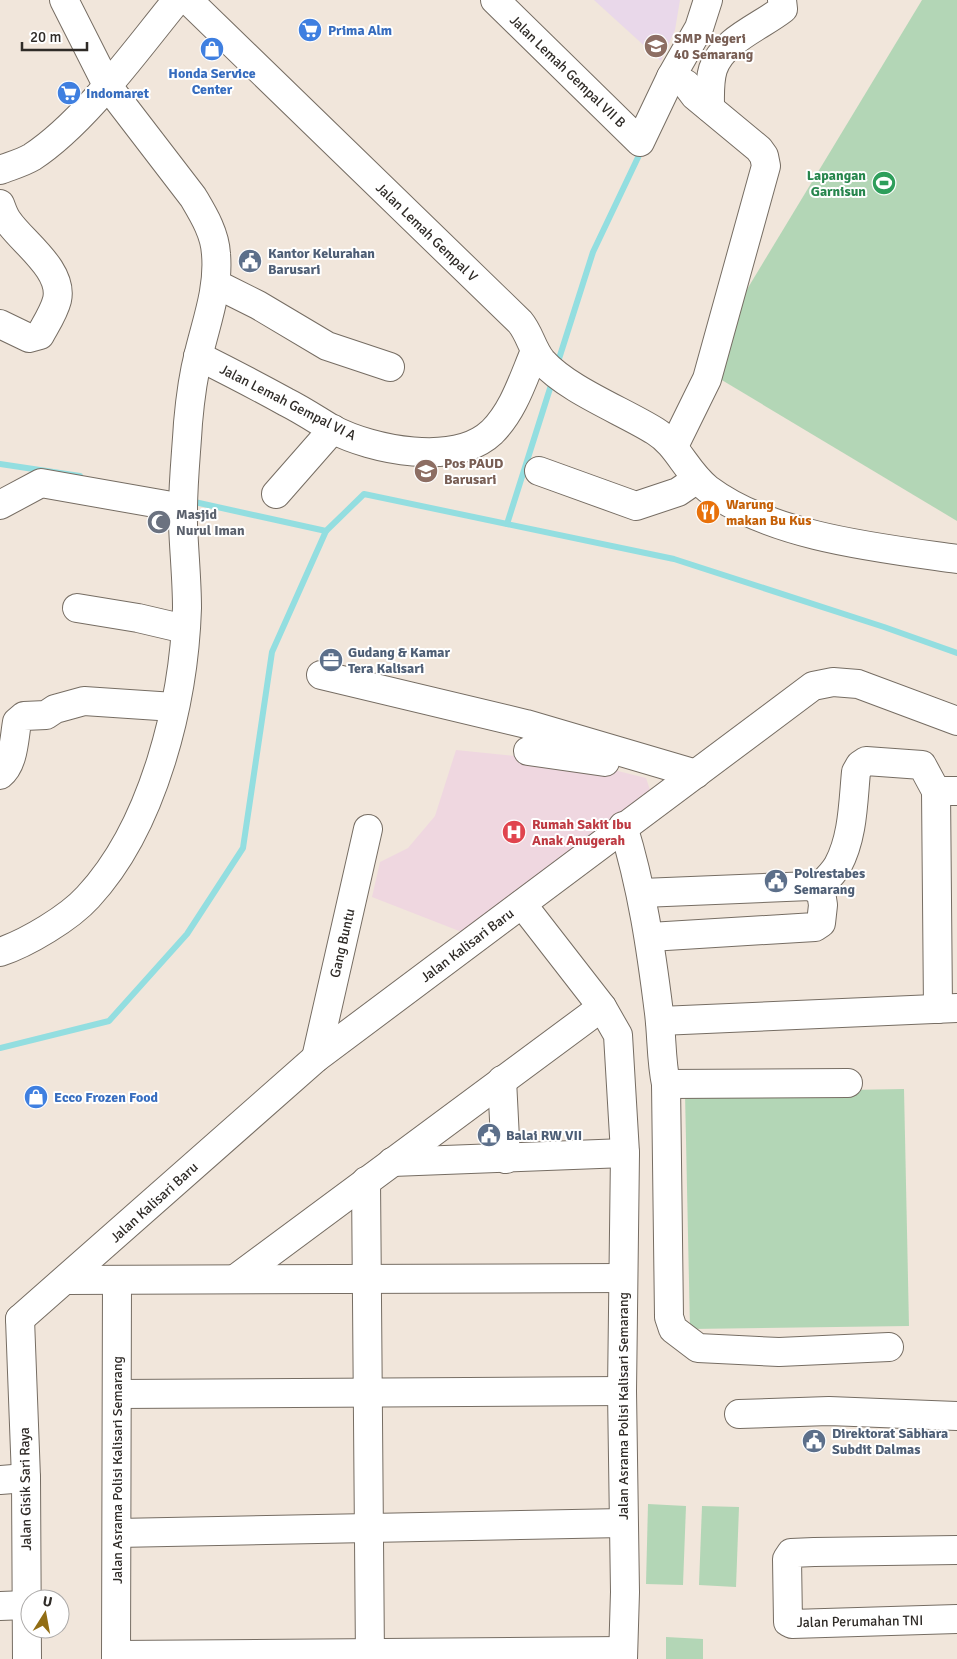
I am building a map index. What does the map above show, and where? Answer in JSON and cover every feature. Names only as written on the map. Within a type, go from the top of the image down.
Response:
[{"type":"street","points":[[0,952],[48,927],[74,910],[87,898],[111,868],[144,805],[157,772],[174,707],[185,629],[187,574],[183,499],[189,413],[198,356],[216,284],[216,253],[204,216],[188,190],[107,85],[64,0]]},
{"type":"street","points":[[0,170],[29,158],[52,142],[107,85],[177,0]]},
{"type":"street","name":"Jalan Lemah Gempal V","points":[[188,0],[520,322],[546,364]]},
{"type":"street","name":"Jalan Lemah Gempal VII B","points":[[495,0],[640,142],[677,80]]},
{"type":"street","points":[[674,446],[707,378],[766,166],[764,156],[755,145],[677,80],[699,28],[708,0]]},
{"type":"street","points":[[710,108],[710,80],[718,58],[734,42],[783,9],[782,0]]},
{"type":"street","points":[[0,204],[7,220],[27,241],[49,271],[58,293],[57,300],[40,335],[29,338],[0,324]]},
{"type":"street","points":[[216,284],[258,305],[327,346],[390,367]]},
{"type":"street","name":"Jalan Lemah Gempal VI A","points":[[198,356],[288,402],[333,429],[366,442],[393,449],[433,452],[462,447],[481,440],[492,432],[516,397],[546,364]]},
{"type":"street","points":[[546,364],[656,431],[674,446],[697,479],[730,504],[754,516],[817,535],[957,559]]},
{"type":"street","points":[[276,494],[333,429]]},
{"type":"street","points":[[539,471],[636,506],[678,492],[697,479]]},
{"type":"street","points":[[0,505],[41,483],[183,499]]},
{"type":"street","points":[[76,608],[138,618],[185,629]]},
{"type":"street","points":[[321,675],[526,724],[691,778]]},
{"type":"street","name":"Jalan Kalisari Baru","points":[[10,1320],[66,1280],[316,1058],[623,826],[691,778],[813,686],[833,682],[858,684],[957,721]]},
{"type":"street","points":[[0,775],[7,770],[17,722],[24,716],[46,715],[76,702],[97,700],[174,707]]},
{"type":"street","points":[[528,751],[634,766],[691,778]]},
{"type":"street","points":[[660,1021],[947,1008],[946,791],[922,765],[866,761],[860,765],[856,772],[851,825],[838,866],[817,889]]},
{"type":"street","points":[[623,826],[642,893],[650,937],[660,1021],[662,1064],[666,1084],[669,1317],[673,1329],[698,1348],[720,1350],[778,1352],[889,1347]]},
{"type":"street","name":"Gang Buntu","points":[[316,1058],[368,829]]},
{"type":"street","points":[[642,893],[810,886],[821,892],[823,905],[820,923],[815,927],[650,937]]},
{"type":"street","name":"Jalan Asrama Polisi Kalisari Semarang","points":[[522,904],[602,1007],[618,1035],[625,1153],[622,1391],[625,1592],[623,1655]]},
{"type":"street","points":[[235,1280],[602,1007]]},
{"type":"street","points":[[502,1080],[506,1159]]},
{"type":"street","points":[[666,1084],[848,1083]]},
{"type":"street","points":[[392,1162],[625,1153]]},
{"type":"street","points":[[366,1181],[370,1656]]},
{"type":"street","points":[[66,1280],[623,1278]]},
{"type":"street","name":"Jalan Asrama Polisi Kalisari Semarang","points":[[116,1657],[117,1280]]},
{"type":"street","name":"Jalan Gisik Sari Raya","points":[[10,1320],[13,1479],[25,1589]]},
{"type":"street","points":[[117,1394],[622,1391]]},
{"type":"street","points":[[739,1414],[829,1411],[957,1416]]},
{"type":"street","points":[[117,1533],[623,1523]]},
{"type":"street","name":"Jalan Perumahan TNI","points":[[957,1550],[806,1552],[791,1554],[787,1559],[788,1622],[792,1624],[957,1619]]},
{"type":"street","points":[[0,1606],[20,1605]]},
{"type":"street","name":"Jalan Gisik Sari Raya","points":[[27,1639],[27,1659]]},
{"type":"street","points":[[116,1657],[623,1655]]},
{"type":"shaded area","name":"SMP Negeri 40 Semarang","points":[[594,0],[680,0],[675,30],[661,61]]},
{"type":"shaded area","name":"Rumah Sakit Ibu Anak Anugerah","points":[[456,750],[586,763],[646,778],[652,796],[477,938],[372,897],[380,862],[408,848],[435,816]]},
{"type":"green space","name":"Lapangan Garnisun","points":[[922,0],[957,0],[957,521],[700,367]]},
{"type":"green space","points":[[904,1089],[909,1326],[690,1329],[685,1093]]},
{"type":"green space","points":[[648,1504],[686,1506],[683,1585],[646,1584]]},
{"type":"green space","points":[[702,1506],[739,1507],[736,1587],[699,1585]]},
{"type":"green space","points":[[666,1637],[703,1639],[703,1659],[666,1659]]},
{"type":"waterway","points":[[557,365],[593,252],[642,149]]},
{"type":"waterway","points":[[507,524],[553,379]]},
{"type":"waterway","points":[[0,464],[80,476]]},
{"type":"waterway","points":[[190,501],[326,531],[364,494],[674,559],[884,627],[957,653]]},
{"type":"waterway","points":[[0,1048],[109,1021],[187,934],[243,848],[272,652],[326,531]]},
{"type":"place","name":"Prima Alm","points":[[310,30]]},
{"type":"place","name":"SMP Negeri 40 Semarang","points":[[656,46]]},
{"type":"place","name":"Honda Service Center","points":[[212,49]]},
{"type":"place","name":"Indomaret","points":[[69,93]]},
{"type":"place","name":"Lapangan Garnisun","points":[[884,183]]},
{"type":"place","name":"Kantor Kelurahan Barusari","points":[[250,261]]},
{"type":"place","name":"Pos PAUD Barusari","points":[[426,471]]},
{"type":"place","name":"Warung makan Bu Kus","points":[[708,512]]},
{"type":"place","name":"Masjid Nurul Iman","points":[[159,522]]},
{"type":"place","name":"Gudang & Kamar Tera Kalisari","points":[[331,660]]},
{"type":"place","name":"Rumah Sakit Ibu Anak Anugerah","points":[[514,832]]},
{"type":"place","name":"Polrestabes Semarang","points":[[776,881]]},
{"type":"place","name":"Ecco Frozen Food","points":[[36,1097]]},
{"type":"place","name":"Balai RW VII","points":[[489,1135]]},
{"type":"place","name":"Direktorat Sabhara Subdit Dalmas","points":[[814,1441]]}]
